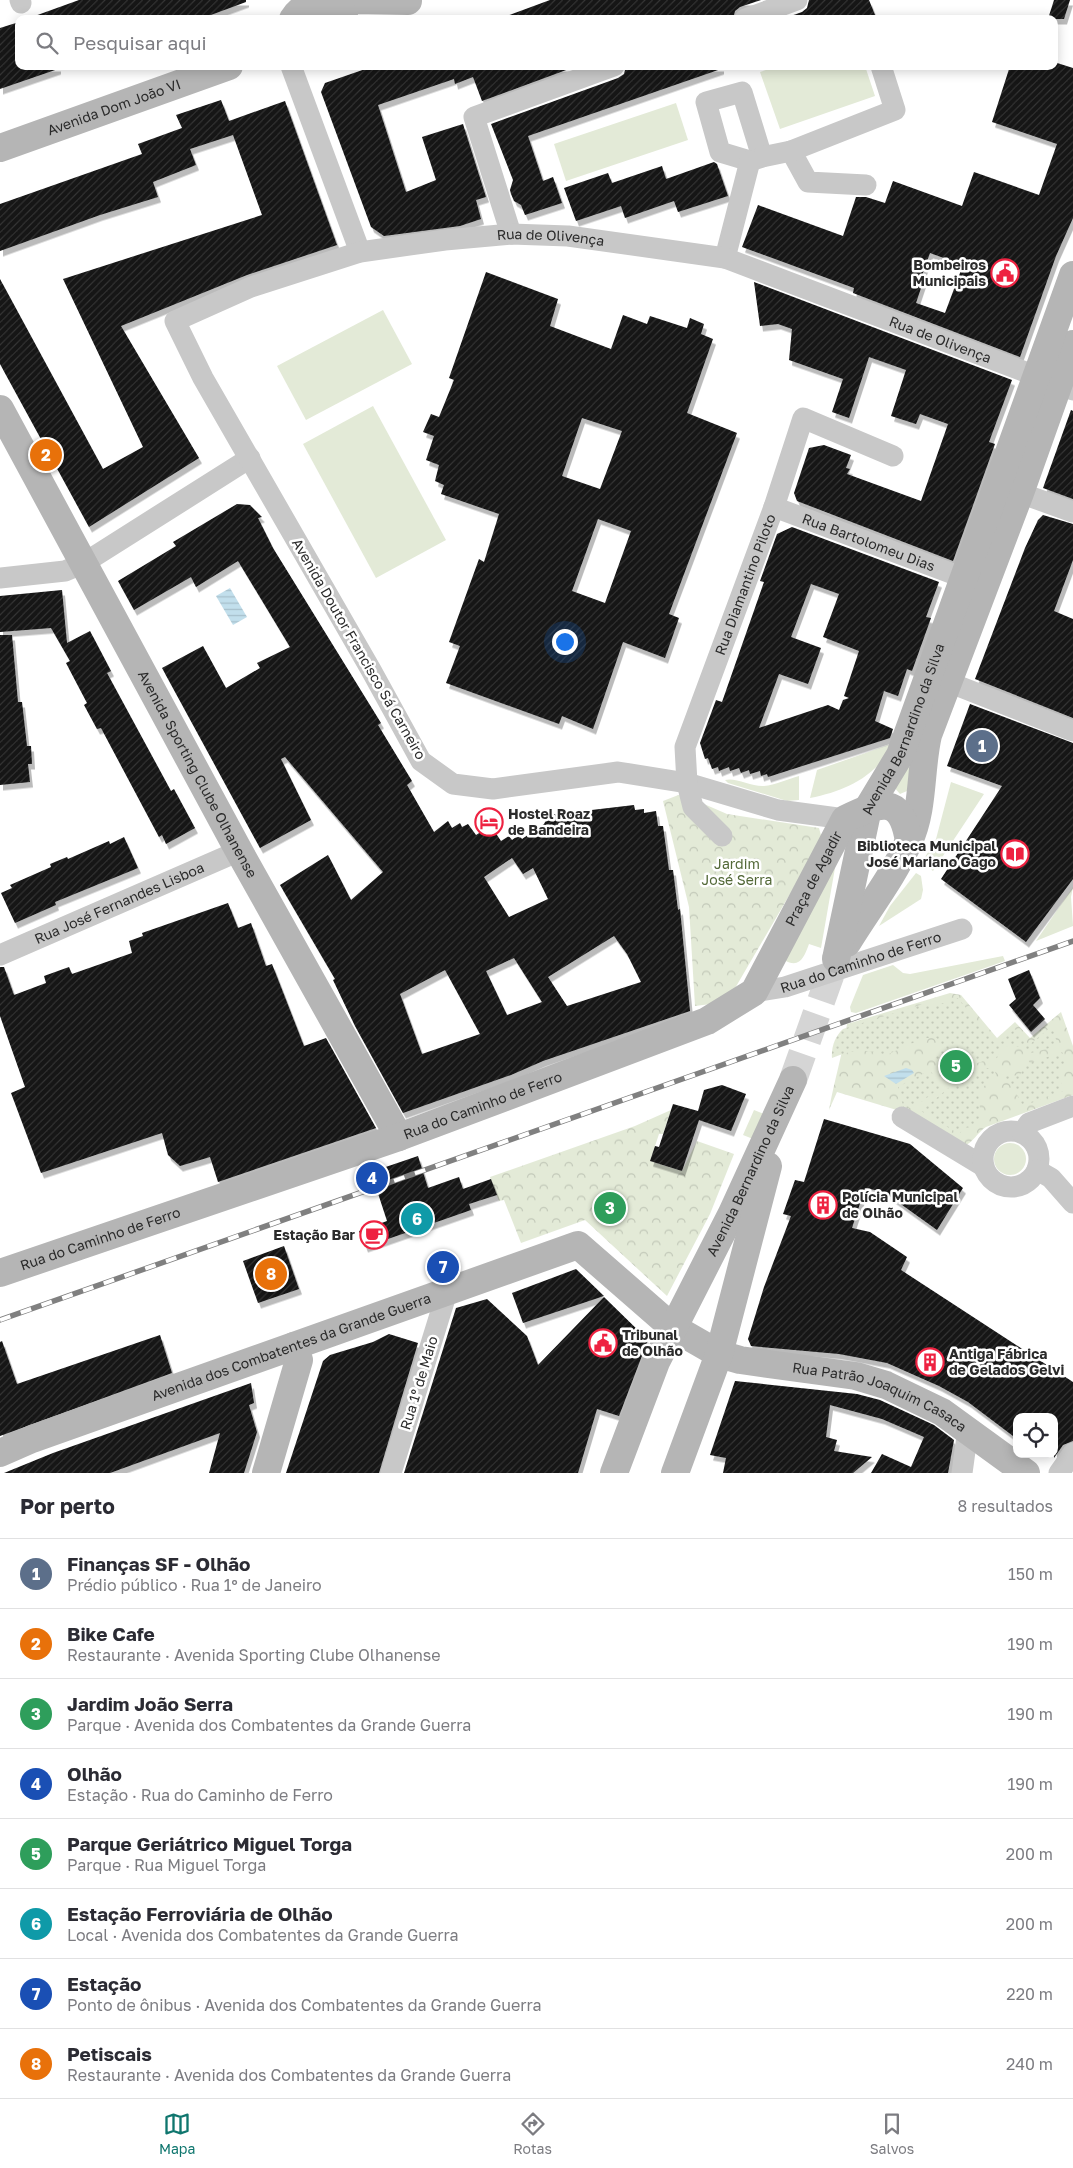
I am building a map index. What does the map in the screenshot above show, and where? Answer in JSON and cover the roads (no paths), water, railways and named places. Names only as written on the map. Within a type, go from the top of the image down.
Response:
[{"type":"main road","points":[[296,15],[305,4],[329,6],[355,0],[397,4]]},
{"type":"main road","name":"Avenida Dom João VI","points":[[0,148],[218,70]]},
{"type":"main road","name":"Avenida Bernardino da Silva","points":[[1073,275],[1056,383],[1020,493],[928,735],[923,757],[916,819],[909,841],[836,959],[856,814],[900,755],[964,578],[1056,383],[1073,344]]},
{"type":"main road","name":"Avenida Sporting Clube Olhanense","points":[[0,409],[239,851],[399,1137]]},
{"type":"main road","points":[[856,814],[882,804],[896,808],[906,823],[909,841]]},
{"type":"main road","name":"Praça de Agadir","points":[[754,992],[856,814]]},
{"type":"main road","name":"Rua do Caminho de Ferro","points":[[0,1273],[399,1137],[707,1021],[754,992]]},
{"type":"main road","name":"Avenida Bernardino da Silva","points":[[672,1327],[732,1213],[793,1080],[754,1217],[719,1354]]},
{"type":"main road","name":"Avenida dos Combatentes da Grande Guerra","points":[[0,1453],[32,1439],[578,1245],[672,1327]]},
{"type":"main road","points":[[614,1473],[656,1362],[672,1327]]},
{"type":"main road","name":"Rua Patrão Joaquim Casaca","points":[[672,1327],[719,1354],[740,1360],[856,1376],[879,1382],[914,1397],[968,1429],[1026,1473]]},
{"type":"main road","points":[[266,1473],[299,1360],[294,1346]]},
{"type":"main road","points":[[675,1473],[719,1354]]},
{"type":"street","points":[[756,15],[796,0]]},
{"type":"street","points":[[292,70],[360,252]]},
{"type":"street","points":[[511,234],[474,117],[603,70]]},
{"type":"street","points":[[725,258],[756,159],[791,151],[895,110],[882,70]]},
{"type":"street","points":[[791,151],[808,182],[866,185]]},
{"type":"street","name":"Rua de Olivença","points":[[250,458],[204,378],[175,321],[251,287],[360,252],[445,240],[511,234],[568,236],[725,258],[1056,383]]},
{"type":"street","name":"Rua Diamantino Piloto","points":[[722,836],[693,807],[687,783],[685,747],[774,507],[803,418],[893,456]]},
{"type":"street","points":[[0,578],[65,571],[84,562],[250,458]]},
{"type":"street","name":"Avenida Doutor Francisco Sá Carneiro","points":[[250,458],[421,761],[453,784],[493,788],[618,772],[687,783],[778,810],[856,814]]},
{"type":"street","points":[[1020,493],[1073,512]]},
{"type":"street","name":"Rua Bartolomeu Dias","points":[[774,507],[964,578]]},
{"type":"street","points":[[948,682],[1073,730]]},
{"type":"street","name":"Rua José Fernandes Lisboa","points":[[0,955],[239,851]]},
{"type":"street","name":"Rua do Caminho de Ferro","points":[[754,992],[785,987],[962,929]]},
{"type":"street","points":[[1022,1133],[1029,1122],[1073,1106]]},
{"type":"street","points":[[902,1117],[983,1166]]},
{"type":"street","points":[[1004,1132],[1022,1133],[1029,1138],[1038,1152],[1037,1170],[1026,1183],[1009,1188],[992,1181],[983,1166],[982,1157],[989,1141],[1004,1132]]},
{"type":"street","points":[[1037,1170],[1050,1178],[1073,1203]]},
{"type":"street","name":"Rua 1º de Maio","points":[[391,1473],[447,1292]]},
{"type":"street","points":[[962,1473],[968,1429]]},
{"type":"street","points":[[1059,1473],[1073,1453]]},
{"type":"water","points":[[230,588],[247,617],[233,625],[216,596]]},
{"type":"water","points":[[906,1068],[914,1073],[896,1084],[884,1076]]},
{"type":"tunnel","points":[[793,1080],[836,959]]},
{"type":"railway","points":[[0,1320],[1073,941]]},
{"type":"place","name":"Bombeiros Municipais","points":[[1005,273]]},
{"type":"place","name":"Bike Cafe","points":[[46,455]]},
{"type":"place","name":"Finanças SF - Olhão","points":[[982,746]]},
{"type":"place","name":"Hostel Roaz de Bandeira","points":[[489,822]]},
{"type":"place","name":"Biblioteca Municipal José Mariano Gago","points":[[1015,854]]},
{"type":"place","name":"Parque Geriátrico Miguel Torga","points":[[956,1066]]},
{"type":"place","name":"Olhão","points":[[372,1178]]},
{"type":"place","name":"Polícia Municipal de Olhão","points":[[823,1205]]},
{"type":"place","name":"Jardim João Serra","points":[[610,1208]]},
{"type":"place","name":"Estação Ferroviária de Olhão","points":[[417,1219]]},
{"type":"place","name":"Estação Bar","points":[[374,1235]]},
{"type":"place","name":"Estação","points":[[443,1267]]},
{"type":"place","name":"Petiscais","points":[[271,1274]]},
{"type":"place","name":"Tribunal de Olhão","points":[[603,1343]]},
{"type":"place","name":"Antiga Fábrica de Gelados Gelvi","points":[[930,1362]]},
{"type":"park label","name":"Jardim José Serra","points":[[737,872]]}]
